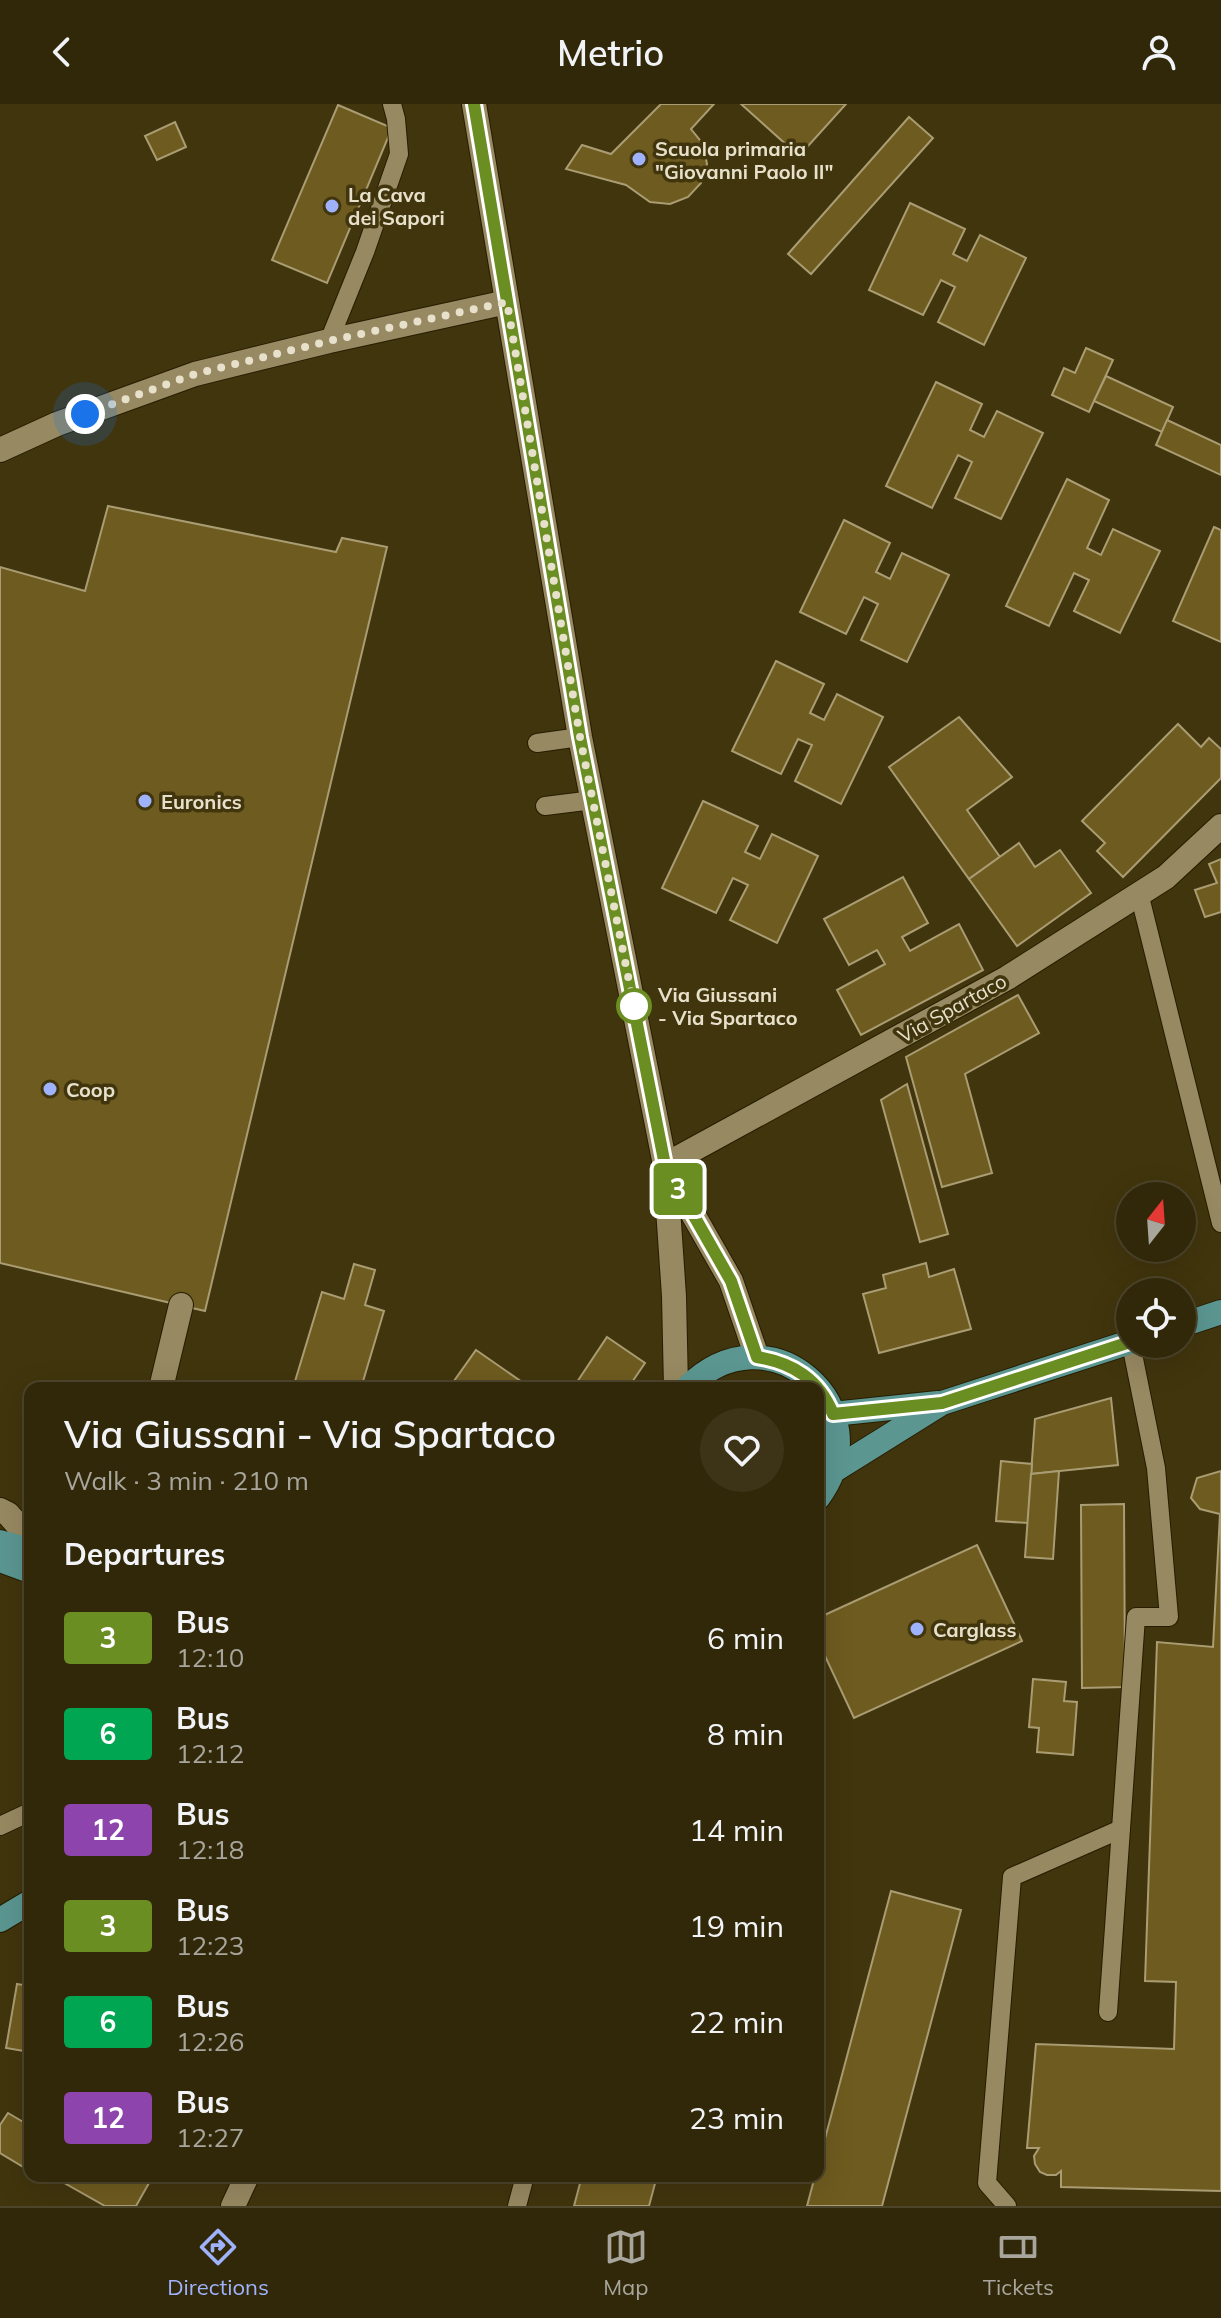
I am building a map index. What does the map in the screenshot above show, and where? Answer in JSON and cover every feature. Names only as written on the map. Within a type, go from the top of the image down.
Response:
[{"type":"main road","points":[[1196,1320],[1221,1312]]},
{"type":"main road","points":[[833,1414],[942,1403],[1116,1348]]},
{"type":"main road","points":[[694,1382],[711,1368],[741,1357],[776,1360],[807,1376],[812,1382]]},
{"type":"main road","points":[[824,1396],[833,1414],[838,1451],[824,1490]]},
{"type":"main road","points":[[833,1471],[942,1403]]},
{"type":"main road","points":[[0,1542],[24,1548]]},
{"type":"main road","points":[[0,1560],[24,1569]]},
{"type":"main road","points":[[0,1920],[24,1906]]},
{"type":"street","points":[[474,104],[580,737],[665,1165],[674,1296],[676,1382]]},
{"type":"street","points":[[0,450],[57,424],[195,374],[507,302]]},
{"type":"street","name":"Via Spartaco","points":[[665,1165],[994,985],[1166,877],[1221,826]]},
{"type":"street","points":[[665,1165],[731,1281],[757,1357]]},
{"type":"street","points":[[162,1382],[181,1305]]},
{"type":"street","points":[[0,1510],[8,1514],[24,1532]]},
{"type":"street","points":[[233,2206],[244,2182]]},
{"type":"lane","points":[[329,341],[365,252],[399,154],[392,104]]},
{"type":"lane","points":[[537,743],[580,737]]},
{"type":"lane","points":[[545,806],[593,800]]},
{"type":"lane","points":[[1139,893],[1221,1223]]},
{"type":"lane","points":[[1108,2012],[1136,1617],[1169,1617],[1156,1468],[1134,1358]]},
{"type":"lane","points":[[0,1826],[24,1815]]},
{"type":"lane","points":[[1007,2206],[987,2183],[1012,1877],[1121,1829]]},
{"type":"lane","points":[[517,2206],[523,2182]]},
{"type":"building","name":"Scuola primaria \"Giovanni Paolo II\"","points":[[661,104],[714,104],[691,129],[703,144],[707,164],[701,183],[688,197],[670,204],[650,202],[626,185],[566,169],[582,145],[611,154]]},
{"type":"building","name":"Scuola primaria \"Giovanni Paolo II\"","points":[[741,104],[846,104],[799,156]]},
{"type":"building","points":[[338,105],[392,128],[327,283],[272,260]]},
{"type":"building","points":[[909,117],[933,138],[811,274],[788,254]]},
{"type":"building","points":[[175,122],[186,147],[157,160],[145,136]]},
{"type":"building","points":[[910,203],[965,229],[953,254],[967,261],[980,235],[1026,258],[984,345],[938,322],[955,287],[941,280],[923,315],[869,290]]},
{"type":"building","points":[[1086,348],[1113,360],[1089,412],[1052,395],[1064,368],[1075,373]]},
{"type":"building","points":[[1106,376],[1173,407],[1162,432],[1094,401]]},
{"type":"building","points":[[936,382],[982,404],[970,430],[984,437],[997,411],[1043,433],[1001,519],[955,498],[972,462],[958,455],[932,508],[886,486]]},
{"type":"building","points":[[1167,420],[1221,445],[1221,475],[1156,445]]},
{"type":"building","points":[[1067,479],[1109,500],[1087,548],[1101,555],[1113,529],[1160,551],[1120,633],[1074,611],[1089,580],[1074,573],[1049,626],[1006,606]]},
{"type":"building","points":[[108,506],[336,552],[342,538],[387,547],[205,1311],[0,1263],[0,567],[85,591]]},
{"type":"building","points":[[844,520],[890,543],[876,572],[890,579],[902,553],[949,575],[907,662],[861,640],[878,604],[864,597],[846,634],[800,612]]},
{"type":"building","points":[[1214,527],[1221,530],[1221,642],[1173,621]]},
{"type":"building","points":[[776,661],[824,684],[810,713],[824,720],[837,694],[883,717],[841,804],[795,781],[812,745],[798,739],[781,774],[732,751]]},
{"type":"building","points":[[959,717],[1012,777],[967,810],[1000,857],[969,879],[889,767]]},
{"type":"building","points":[[1178,724],[1201,747],[1209,738],[1221,749],[1221,778],[1123,877],[1097,851],[1105,843],[1082,821]]},
{"type":"building","points":[[703,801],[758,826],[745,852],[760,859],[772,834],[818,856],[777,943],[730,920],[748,885],[733,878],[716,913],[662,888]]},
{"type":"building","points":[[1019,843],[1035,867],[1060,850],[1091,893],[1017,946],[969,879]]},
{"type":"building","points":[[1221,859],[1221,912],[1205,917],[1195,890],[1217,883],[1209,864]]},
{"type":"building","points":[[903,877],[928,923],[902,937],[910,951],[959,924],[983,970],[861,1035],[837,990],[885,964],[877,950],[849,965],[824,919]]},
{"type":"building","points":[[1018,995],[1039,1033],[965,1074],[992,1173],[942,1187],[906,1057]]},
{"type":"building","points":[[907,1084],[948,1234],[920,1242],[881,1100]]},
{"type":"building","points":[[926,1263],[929,1277],[954,1269],[971,1329],[879,1353],[863,1294],[886,1288],[883,1275]]},
{"type":"building","points":[[354,1264],[375,1270],[365,1305],[384,1311],[363,1382],[295,1382],[322,1292],[344,1299]]},
{"type":"building","points":[[607,1337],[645,1363],[632,1382],[577,1382]]},
{"type":"building","points":[[476,1350],[522,1382],[453,1382]]},
{"type":"building","points":[[1111,1398],[1118,1465],[1031,1474],[1035,1419]]},
{"type":"building","points":[[1001,1461],[1032,1464],[1028,1523],[996,1521]]},
{"type":"building","points":[[1059,1471],[1053,1559],[1025,1557],[1031,1474]]},
{"type":"building","points":[[1221,1471],[1221,2191],[1061,2187],[1061,2171],[1056,2175],[1040,2172],[1034,2156],[1039,2148],[1027,2148],[1036,2044],[1174,2049],[1176,1982],[1145,1981],[1157,1642],[1213,1647],[1220,1514],[1200,1509],[1191,1498],[1197,1478]]},
{"type":"building","points":[[1124,1504],[1125,1687],[1082,1688],[1081,1505]]},
{"type":"building","name":"Carglass","points":[[977,1545],[1022,1641],[854,1718],[824,1654],[824,1615]]},
{"type":"building","points":[[1033,1679],[1066,1682],[1064,1701],[1077,1702],[1073,1755],[1037,1752],[1039,1728],[1029,1727]]},
{"type":"building","points":[[891,1891],[961,1910],[882,2206],[807,2206],[813,2182],[824,2182],[824,2142]]},
{"type":"building","points":[[17,1984],[24,1985],[24,2051],[6,2048]]},
{"type":"building","points":[[8,2113],[24,2122],[24,2167],[0,2153],[0,2125]]},
{"type":"building","points":[[63,2182],[150,2182],[136,2206],[105,2206]]},
{"type":"building","points":[[580,2182],[655,2182],[649,2206],[574,2206]]},
{"type":"bus line","name":"3","points":[[474,104],[580,737],[665,1165],[731,1281],[757,1357],[776,1360],[794,1368],[813,1382]]},
{"type":"bus line","name":"3","points":[[824,1395],[833,1414],[942,1403],[1116,1347]]},
{"type":"place","name":"Scuola primaria \"Giovanni Paolo II\"","points":[[639,159]]},
{"type":"place","name":"La Cava dei Sapori","points":[[332,206]]},
{"type":"place","name":"Euronics","points":[[145,801]]},
{"type":"place","name":"Via Giussani - Via Spartaco","points":[[634,1006]]},
{"type":"place","name":"Coop","points":[[50,1089]]},
{"type":"place","name":"Carglass","points":[[917,1629]]},
{"type":"route","points":[[85,414],[195,374],[507,302],[580,737],[634,1006]]}]
